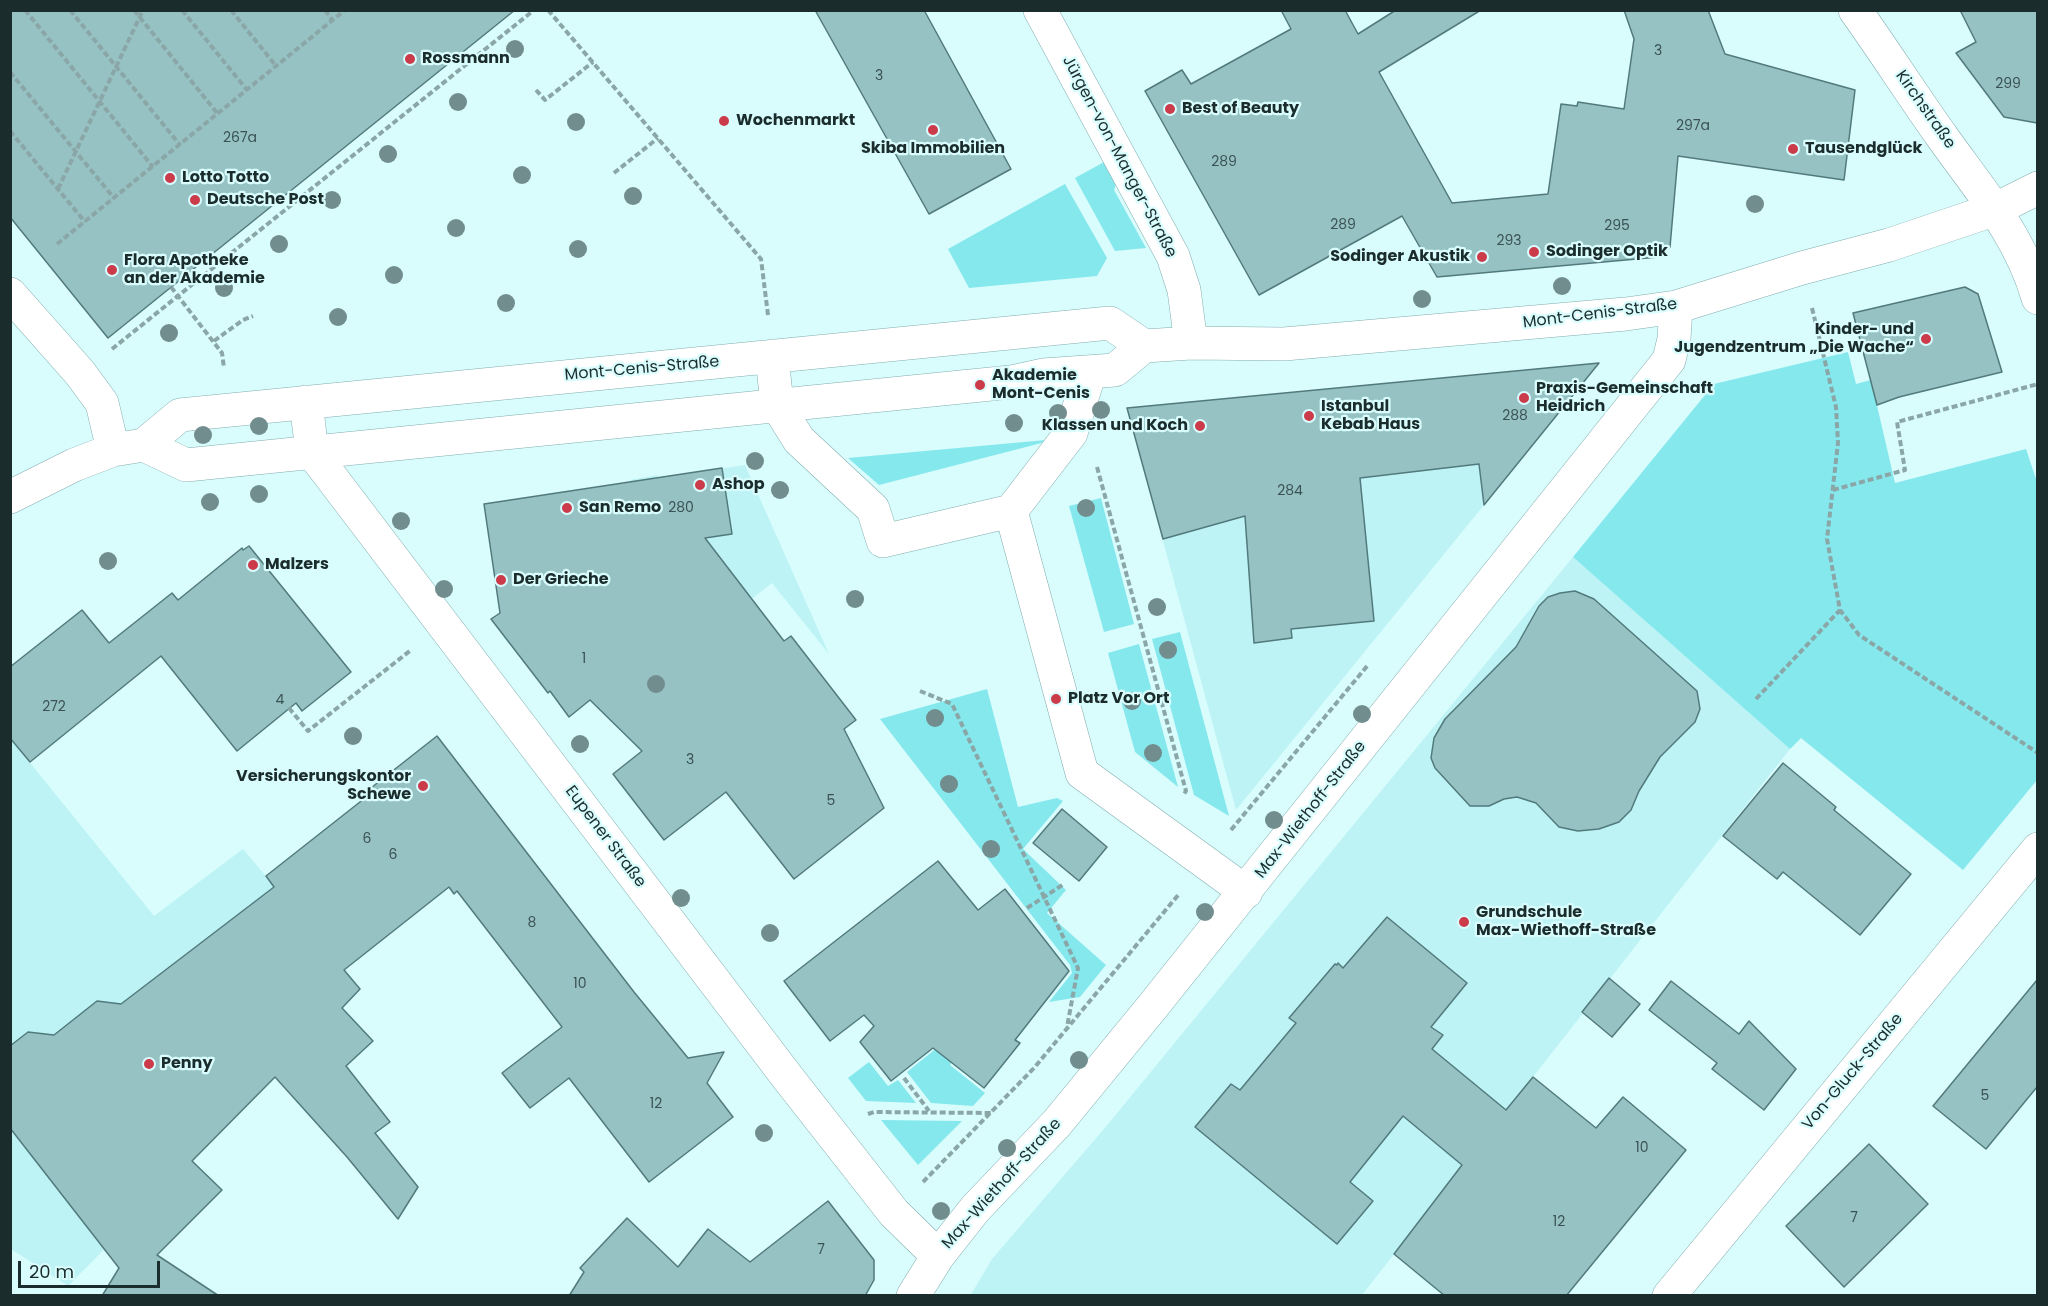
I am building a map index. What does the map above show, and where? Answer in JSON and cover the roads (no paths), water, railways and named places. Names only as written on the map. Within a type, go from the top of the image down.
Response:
[{"type":"street","name":"Jürgen-von-Manger-Straße","points":[[1040,10],[1173,256],[1184,290],[1191,343]]},
{"type":"street","name":"Kirchstraße","points":[[1855,10],[1943,138],[1996,209],[2031,275],[2037,298]]},
{"type":"street","name":"Mont-Cenis-Straße","points":[[10,497],[74,465],[129,447],[180,415],[1110,323],[1144,346],[1191,343],[1284,344],[1626,314],[1676,307],[1802,268],[1889,245],[1996,209],[2037,188]]},
{"type":"street","points":[[10,294],[80,373],[129,447],[186,465],[1011,382],[1043,375],[1115,370],[1144,346]]},
{"type":"street","name":"Max-Wiethoff-Straße","points":[[913,1296],[938,1256],[975,1209],[1058,1123],[1246,892],[1541,518],[1669,360],[1674,339],[1676,307]]},
{"type":"street","points":[[772,356],[777,405],[799,440],[873,509],[883,541],[1011,512],[1071,433],[1090,372]]},
{"type":"street","points":[[306,402],[312,452]]},
{"type":"street","name":"Eupener Straße","points":[[312,452],[788,1078],[894,1213],[938,1256]]},
{"type":"street","points":[[1011,512],[1082,773],[1246,892]]},
{"type":"street","name":"Von-Gluck-Straße","points":[[1669,1296],[2037,849]]},
{"type":"place","name":"Rossmann","points":[[410,59]]},
{"type":"place","name":"Best of Beauty","points":[[1170,109]]},
{"type":"place","name":"Wochenmarkt","points":[[724,121]]},
{"type":"place","name":"Skiba Immobilien","points":[[933,130]]},
{"type":"place","name":"Tausendglück","points":[[1793,149]]},
{"type":"place","name":"Lotto Totto","points":[[170,178]]},
{"type":"place","name":"Deutsche Post","points":[[195,200]]},
{"type":"place","name":"Sodinger Optik","points":[[1534,252]]},
{"type":"place","name":"Sodinger Akustik","points":[[1482,257]]},
{"type":"place","name":"Flora Apotheke an der Akademie","points":[[112,270]]},
{"type":"place","name":"Kinder- und Jugendzentrum „Die Wache“","points":[[1926,339]]},
{"type":"place","name":"Akademie Mont-Cenis","points":[[980,385]]},
{"type":"place","name":"Praxis-Gemeinschaft Heidrich","points":[[1524,398]]},
{"type":"place","name":"Istanbul Kebab Haus","points":[[1309,416]]},
{"type":"place","name":"Klassen und Koch","points":[[1200,426]]},
{"type":"place","name":"Ashop","points":[[700,485]]},
{"type":"place","name":"San Remo","points":[[567,508]]},
{"type":"place","name":"Malzers","points":[[253,565]]},
{"type":"place","name":"Der Grieche","points":[[501,580]]},
{"type":"place","name":"Platz Vor Ort","points":[[1056,699]]},
{"type":"place","name":"Versicherungskontor Schewe","points":[[423,786]]},
{"type":"place","name":"Grundschule Max-Wiethoff-Straße","points":[[1464,922]]},
{"type":"place","name":"Penny","points":[[149,1064]]}]
